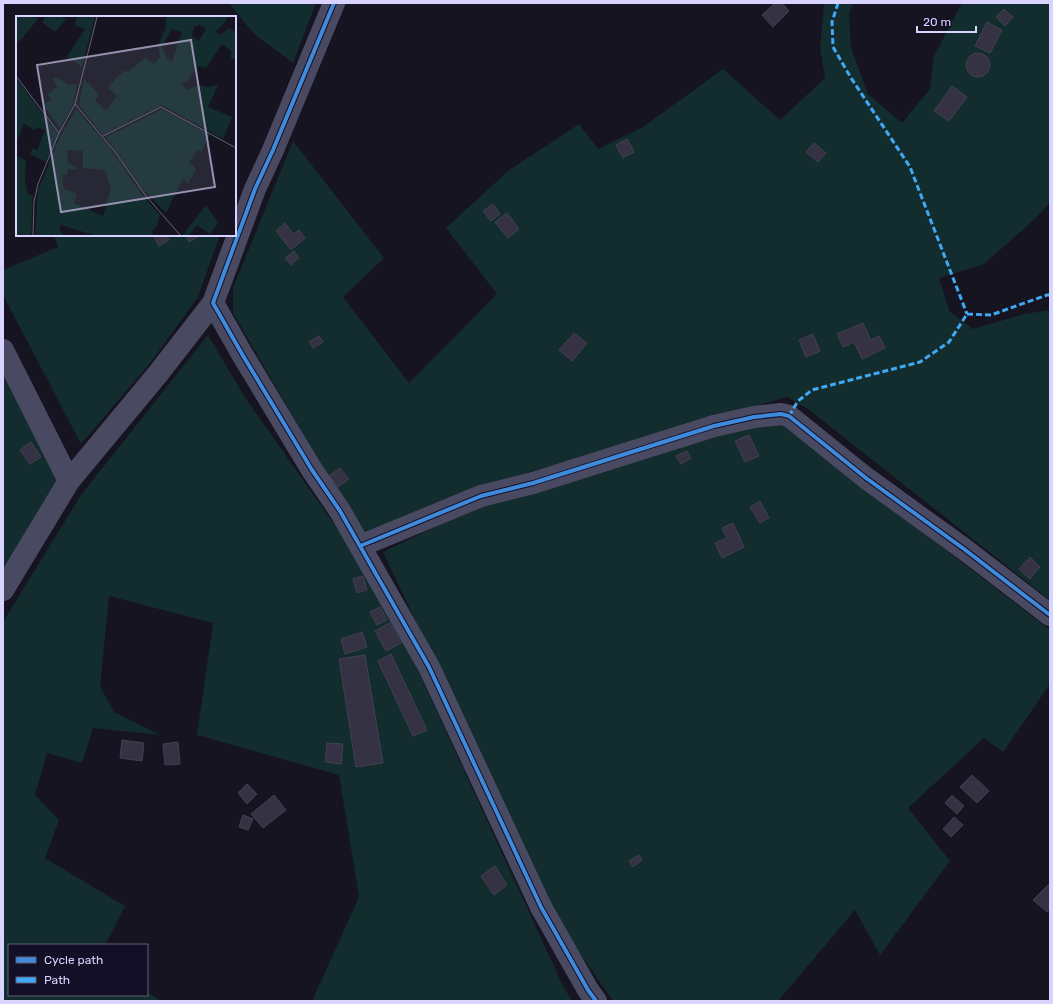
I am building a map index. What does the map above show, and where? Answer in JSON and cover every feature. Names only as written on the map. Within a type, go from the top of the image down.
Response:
[{"type":"street","points":[[3,590],[69,481],[157,375],[213,303],[255,189],[273,150],[334,3]]},
{"type":"street","points":[[213,303],[312,470],[340,511],[429,667],[541,907],[588,990],[596,1001]]},
{"type":"street","points":[[3,350],[69,481]]},
{"type":"street","points":[[360,546],[481,496],[533,482],[714,426],[754,417],[781,414],[789,416],[866,478],[964,549],[1050,616]]},
{"type":"green space","points":[[229,3],[316,3],[293,63],[254,34]]},
{"type":"green space","points":[[826,3],[854,3],[849,12],[851,48],[868,94],[902,123],[930,89],[934,56],[962,3],[1050,3],[1050,202],[1036,218],[984,264],[939,278],[950,312],[973,329],[1024,314],[1050,310],[1050,600],[808,409],[787,397],[471,489],[361,534],[233,313],[233,288],[293,141],[384,258],[343,297],[409,383],[497,294],[446,228],[508,171],[579,124],[598,149],[643,127],[723,69],[780,120],[825,78],[820,47],[824,5]]},
{"type":"green space","points":[[54,236],[220,236],[198,297],[151,362],[81,444],[3,295],[3,270],[58,247]]},
{"type":"green space","points":[[208,335],[246,399],[344,538],[399,629],[564,988],[572,1001],[312,1001],[359,897],[339,775],[197,735],[213,623],[109,596],[100,686],[114,712],[160,735],[93,728],[82,763],[47,753],[35,795],[59,820],[45,858],[125,906],[106,944],[8,944],[8,996],[148,996],[148,993],[161,1001],[3,1001],[3,622],[81,495]]},
{"type":"green space","points":[[3,365],[62,482],[3,575]]},
{"type":"green space","points":[[754,424],[783,425],[1050,630],[1050,684],[1003,752],[984,738],[908,808],[950,861],[880,955],[855,910],[778,1001],[613,1001],[556,919],[383,552],[479,506]]},
{"type":"building","points":[[775,3],[782,3],[789,11],[773,27],[762,15]]},
{"type":"building","points":[[1004,9],[1013,17],[1005,26],[996,17]]},
{"type":"building","points":[[987,22],[1002,30],[990,53],[975,46]]},
{"type":"building","points":[[978,53],[986,57],[990,65],[986,73],[978,77],[970,73],[966,65],[970,57]]},
{"type":"building","points":[[952,86],[967,97],[949,121],[934,111]]},
{"type":"building","points":[[627,139],[634,152],[623,158],[616,145]]},
{"type":"building","points":[[814,143],[826,153],[818,162],[806,152]]},
{"type":"building","points":[[493,204],[500,214],[491,221],[483,211]]},
{"type":"building","points":[[507,213],[519,229],[508,238],[495,222]]},
{"type":"building","points":[[285,223],[293,234],[299,230],[305,238],[291,250],[276,231]]},
{"type":"building","points":[[154,236],[167,236],[169,240],[159,246]]},
{"type":"building","points":[[186,236],[198,236],[189,242]]},
{"type":"building","points":[[294,251],[299,258],[291,265],[285,258]]},
{"type":"building","points":[[863,323],[871,340],[879,336],[885,348],[862,359],[854,342],[843,347],[837,334]]},
{"type":"building","points":[[574,333],[587,343],[572,361],[559,350]]},
{"type":"building","points":[[813,334],[820,351],[806,357],[799,340]]},
{"type":"building","points":[[319,336],[323,342],[313,348],[309,342]]},
{"type":"building","points":[[749,435],[759,456],[745,462],[735,441]]},
{"type":"building","points":[[31,442],[41,457],[30,464],[20,450]]},
{"type":"building","points":[[687,451],[691,458],[681,464],[676,456]]},
{"type":"building","points":[[340,468],[349,479],[338,487],[329,476]]},
{"type":"building","points":[[760,501],[769,518],[760,523],[750,507]]},
{"type":"building","points":[[733,523],[744,547],[722,558],[715,543],[727,538],[722,528]]},
{"type":"building","points":[[1030,557],[1040,567],[1030,579],[1019,569]]},
{"type":"building","points":[[363,576],[367,590],[357,593],[353,579]]},
{"type":"building","points":[[380,607],[387,620],[377,625],[370,612]]},
{"type":"building","points":[[390,623],[401,643],[386,651],[375,631]]},
{"type":"building","points":[[362,632],[367,647],[345,654],[341,639]]},
{"type":"building","points":[[391,654],[427,730],[413,736],[378,661]]},
{"type":"building","points":[[365,655],[383,763],[356,767],[339,659]]},
{"type":"building","points":[[122,740],[144,743],[142,761],[120,758]]},
{"type":"building","points":[[178,742],[180,764],[165,765],[163,744]]},
{"type":"building","points":[[327,743],[343,744],[341,764],[325,762]]},
{"type":"building","points":[[972,775],[989,791],[977,803],[960,787]]},
{"type":"building","points":[[247,784],[257,794],[247,804],[238,793]]},
{"type":"building","points":[[274,795],[286,810],[263,828],[251,814]]},
{"type":"building","points":[[952,795],[964,806],[957,814],[945,803]]},
{"type":"building","points":[[243,815],[253,819],[248,830],[239,827]]},
{"type":"building","points":[[954,817],[963,825],[951,837],[943,829]]},
{"type":"building","points":[[639,855],[642,860],[633,867],[629,861]]},
{"type":"building","points":[[495,866],[507,885],[494,895],[481,876]]},
{"type":"building","points":[[1050,883],[1050,908],[1047,912],[1033,900]]},
{"type":"marked path","points":[[838,3],[832,22],[833,47],[851,78],[910,167],[967,314]]},
{"type":"marked path","points":[[967,314],[991,315],[1050,295]]},
{"type":"marked path","points":[[789,416],[798,401],[812,390],[920,362],[949,342],[967,314]]},
{"type":"cycle path","points":[[334,3],[273,150],[255,189],[213,303],[312,470],[340,511],[429,667],[541,907],[588,990],[596,1001]]},
{"type":"cycle path","points":[[360,546],[481,496],[533,483],[714,426],[754,417],[781,414],[789,416],[866,478],[964,549],[1050,615]]}]
